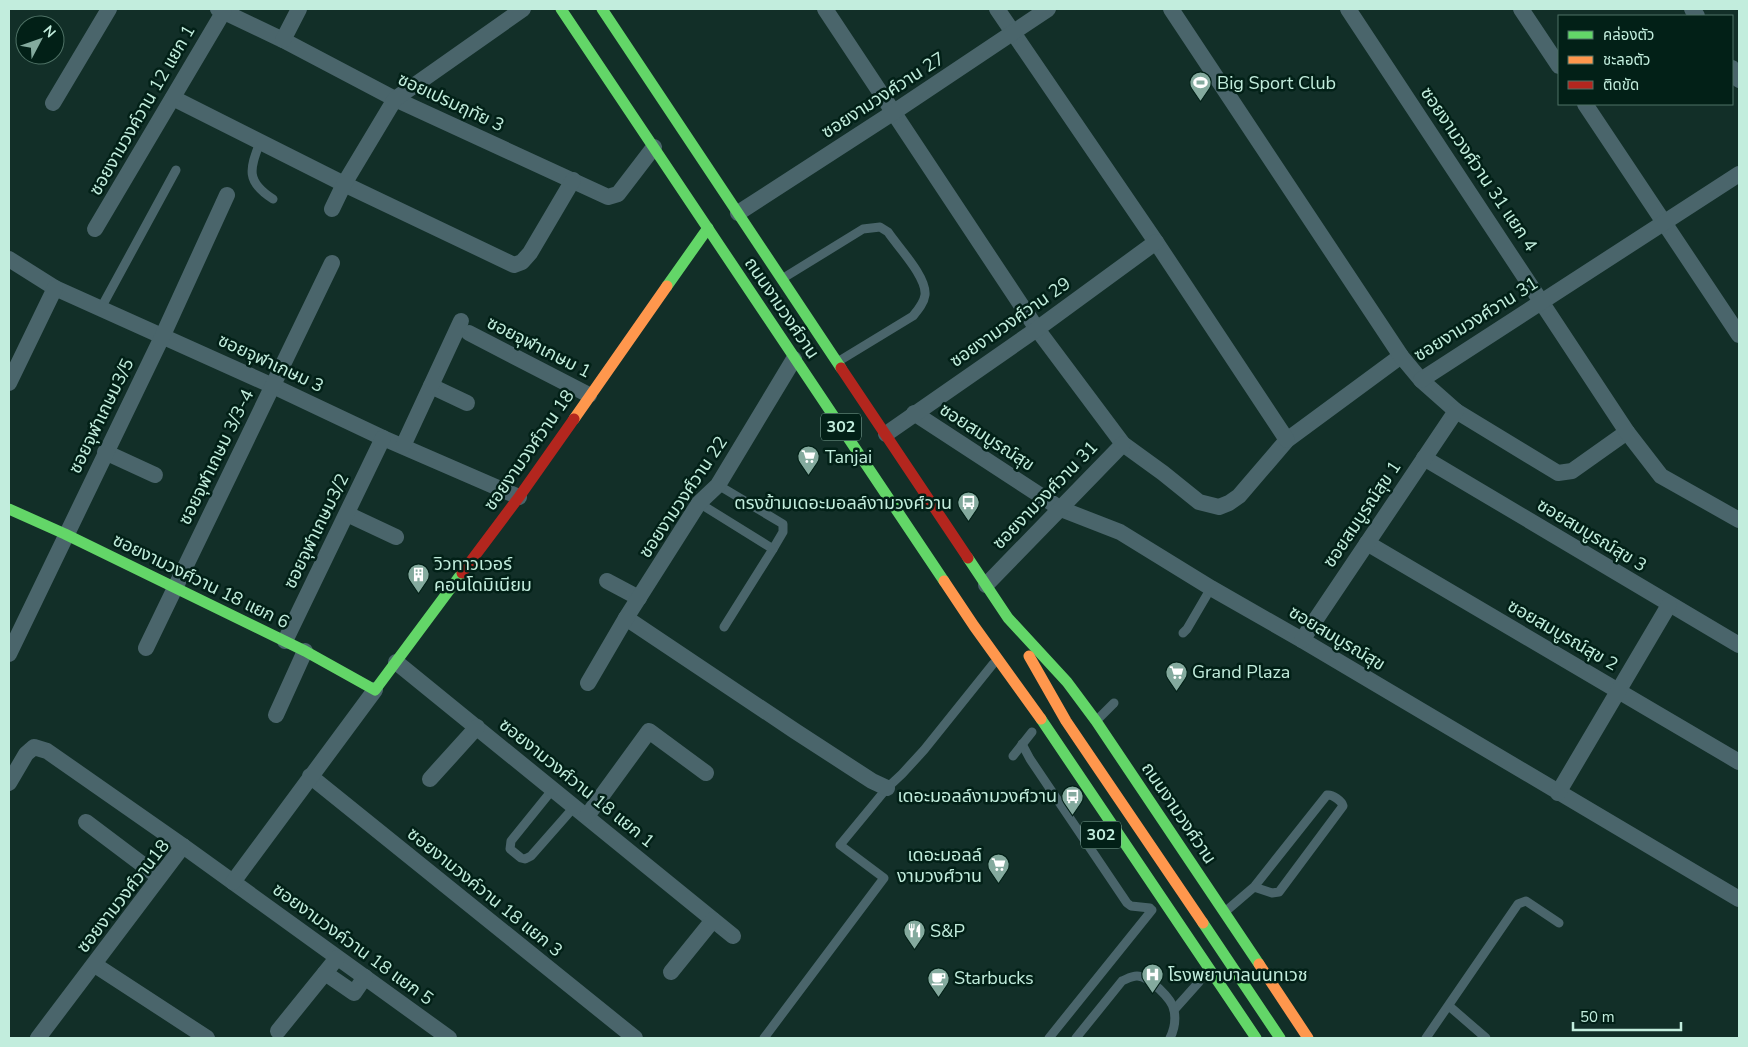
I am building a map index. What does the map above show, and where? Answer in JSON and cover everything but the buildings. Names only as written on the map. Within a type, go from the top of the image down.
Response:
[{"type":"main road","name":"ถนนงามวงศ์วาน","points":[[561,9],[974,626],[1050,731],[1256,1038]]},
{"type":"main road","name":"ถนนงามวงศ์วาน","points":[[602,9],[1008,618],[1066,721],[1280,1038]]},
{"type":"main road","name":"ซอยงามวงศ์วาน 18","points":[[375,690],[519,497],[708,228]]},
{"type":"main road","name":"ซอยงามวงศ์วาน 18 แยก 6","points":[[9,509],[65,534],[305,651],[375,690]]},
{"type":"main road","name":"ถนนงามวงศ์วาน","points":[[1008,618],[1067,682],[1096,721],[1308,1038]]},
{"type":"main road","name":"ถนนงามวงศ์วาน","points":[[974,626],[1007,692]]},
{"type":"main road","points":[[1025,721],[1034,736]]},
{"type":"street","points":[[53,103],[109,9]]},
{"type":"street","points":[[283,40],[299,9]]},
{"type":"street","points":[[332,208],[344,184],[395,99],[523,9]]},
{"type":"street","points":[[825,9],[1037,329],[1123,444]]},
{"type":"street","points":[[997,9],[1156,242],[1287,440]]},
{"type":"street","name":"ซอยงามวงศ์วาน 27","points":[[738,213],[1048,9]]},
{"type":"street","points":[[1171,9],[1401,356]]},
{"type":"street","name":"ซอยงามวงศ์วาน 31 แยก 4","points":[[1348,9],[1627,432],[1661,476],[1739,520]]},
{"type":"street","points":[[1521,9],[1558,64]]},
{"type":"street","name":"ซอยเปรมฤทัย 3","points":[[221,10],[283,40],[395,99],[608,196],[618,194],[654,147]]},
{"type":"street","name":"ซอยงามวงค์วาน 12 แยก 1","points":[[96,230],[173,98],[221,10]]},
{"type":"street","points":[[173,98],[344,184],[514,265],[522,262],[530,253],[573,180]]},
{"type":"street","points":[[1586,105],[1739,335]]},
{"type":"street","name":"ซอยงามวงศ์วาน 31","points":[[986,585],[1123,444],[1199,502],[1219,507],[1229,503],[1239,496],[1287,440],[1401,356],[1421,380],[1739,174]]},
{"type":"street","name":"ซอยจุฬาเกษม3/5","points":[[9,654],[65,534],[163,335],[227,195]]},
{"type":"street","name":"ซอยงามวงศ์วาน 29","points":[[886,434],[1037,329],[1156,242]]},
{"type":"street","name":"ซอยจุฬาเกษม 3","points":[[9,259],[55,288],[163,335],[383,438],[519,497]]},
{"type":"street","name":"ซอยจุฬาเกษม 3/3-4","points":[[146,648],[332,263]]},
{"type":"street","points":[[9,383],[55,288]]},
{"type":"street","name":"ซอยจุฬาเกษม 1","points":[[431,386],[465,327],[590,395]]},
{"type":"street","name":"ซอยงามวงศ์วาน 22","points":[[588,683],[698,503],[718,485],[794,359]]},
{"type":"street","points":[[1421,380],[1456,411],[1558,473],[1572,471],[1627,432]]},
{"type":"street","points":[[403,446],[431,386],[467,403]]},
{"type":"street","name":"ซอยสมบูรณ์สุข 1","points":[[1302,640],[1456,411]]},
{"type":"street","name":"ซอยสมบูรณ์สุข","points":[[914,413],[1061,509],[1120,532],[1739,899]]},
{"type":"street","name":"ซอยจุฬาเกษม3/2","points":[[285,642],[383,438]]},
{"type":"street","points":[[105,452],[155,475]]},
{"type":"street","name":"ซอยสมบูรณ์สุข 3","points":[[1424,458],[1739,646]]},
{"type":"street","points":[[347,514],[396,537]]},
{"type":"street","name":"ซอยสมบูรณ์สุข 2","points":[[1367,543],[1739,762]]},
{"type":"street","points":[[607,581],[639,598]]},
{"type":"street","points":[[1558,793],[1669,604]]},
{"type":"street","points":[[626,618],[864,776],[887,788]]},
{"type":"street","points":[[276,715],[305,651]]},
{"type":"street","name":"ซอยงามวงศ์วาน 18 แยก 1","points":[[396,662],[733,936]]},
{"type":"street","points":[[233,882],[375,690]]},
{"type":"street","points":[[430,779],[477,727]]},
{"type":"street","points":[[581,811],[649,730],[706,773]]},
{"type":"street","points":[[9,783],[26,754],[34,747],[47,751],[183,846]]},
{"type":"street","name":"ซอยงามวงค์วาน 18 แยก 3","points":[[310,776],[635,1038]]},
{"type":"street","points":[[86,822],[159,877]]},
{"type":"street","name":"ซอยงามวงศ์วาน18","points":[[38,1038],[183,846],[233,882]]},
{"type":"street","name":"ซอยงามวงค์วาน 18 แยก 5","points":[[233,882],[449,1038]]},
{"type":"street","points":[[671,972],[713,920]]},
{"type":"street","points":[[278,1031],[337,958]]},
{"type":"street","points":[[94,965],[207,1038]]},
{"type":"street","points":[[325,973],[354,993],[365,978]]},
{"type":"lane","points":[[260,142],[252,165],[252,173],[260,191],[273,199]]},
{"type":"lane","points":[[101,308],[176,170]]},
{"type":"lane","points":[[782,279],[863,229],[880,227],[888,232],[924,282],[925,296],[921,306],[913,316],[837,363]]},
{"type":"lane","points":[[718,485],[783,524],[783,532],[773,550],[724,628]]},
{"type":"lane","points":[[698,503],[773,550]]},
{"type":"lane","points":[[1183,633],[1212,588]]},
{"type":"lane","points":[[764,1038],[884,878],[840,845],[887,788],[924,750],[993,664]]},
{"type":"lane","points":[[1096,721],[1114,703]]},
{"type":"lane","points":[[1013,756],[1022,744],[1034,736]]},
{"type":"lane","points":[[1022,744],[1030,759],[1126,903],[1131,906],[1151,909],[1049,1038]]},
{"type":"lane","points":[[553,789],[511,841],[510,849],[521,858],[525,859],[531,856],[581,811]]},
{"type":"lane","points":[[1224,912],[1254,887],[1327,795],[1330,794],[1342,803],[1343,806],[1279,892],[1272,893],[1254,887]]},
{"type":"lane","points":[[1426,1038],[1518,904],[1526,901],[1559,923]]},
{"type":"lane","points":[[1076,1038],[1115,988],[1129,977],[1138,976],[1146,979],[1166,996],[1174,1010],[1174,1025],[1170,1038]]},
{"type":"lane","points":[[1174,1010],[1199,982]]},
{"type":"lane","points":[[1449,1006],[1486,1038]]},
{"type":"traffic: fast","points":[[561,9],[944,581]]},
{"type":"traffic: fast","points":[[602,9],[841,368]]},
{"type":"traffic: fast","points":[[667,286],[708,228]]},
{"type":"traffic: fast","points":[[9,509],[65,534],[305,651],[375,690],[462,573]]},
{"type":"traffic: fast","points":[[968,558],[1008,618],[1067,682],[1096,721],[1259,964]]},
{"type":"traffic: fast","points":[[1041,719],[1256,1038]]},
{"type":"traffic: fast","points":[[1203,923],[1280,1038]]},
{"type":"traffic: slow","points":[[574,419],[667,286]]},
{"type":"traffic: slow","points":[[944,581],[1041,719]]},
{"type":"traffic: slow","points":[[1029,656],[1066,721],[1203,923]]},
{"type":"traffic: slow","points":[[1259,964],[1308,1038]]},
{"type":"traffic: jam","points":[[841,368],[968,558]]},
{"type":"traffic: jam","points":[[462,573],[574,419]]},
{"type":"place","name":"Big Sport Club","points":[[1201,102]]},
{"type":"place","name":"Tanjai","points":[[809,476]]},
{"type":"place","name":"ตรงข้ามเดอะมอลล์งามวงศ์วาน","points":[[968,522]]},
{"type":"place","name":"วิวทาวเวอร์ คอนโดมิเนียม","points":[[418,593]]},
{"type":"place","name":"Grand Plaza","points":[[1176,691]]},
{"type":"place","name":"เดอะมอลล์งามวงศ์วาน","points":[[1073,815]]},
{"type":"place","name":"เดอะมอลล์ งามวงศ์วาน","points":[[998,884]]},
{"type":"place","name":"S&P","points":[[914,950]]},
{"type":"place","name":"โรงพยาบาลนนทเวช","points":[[1152,994]]},
{"type":"place","name":"Starbucks","points":[[938,997]]}]
